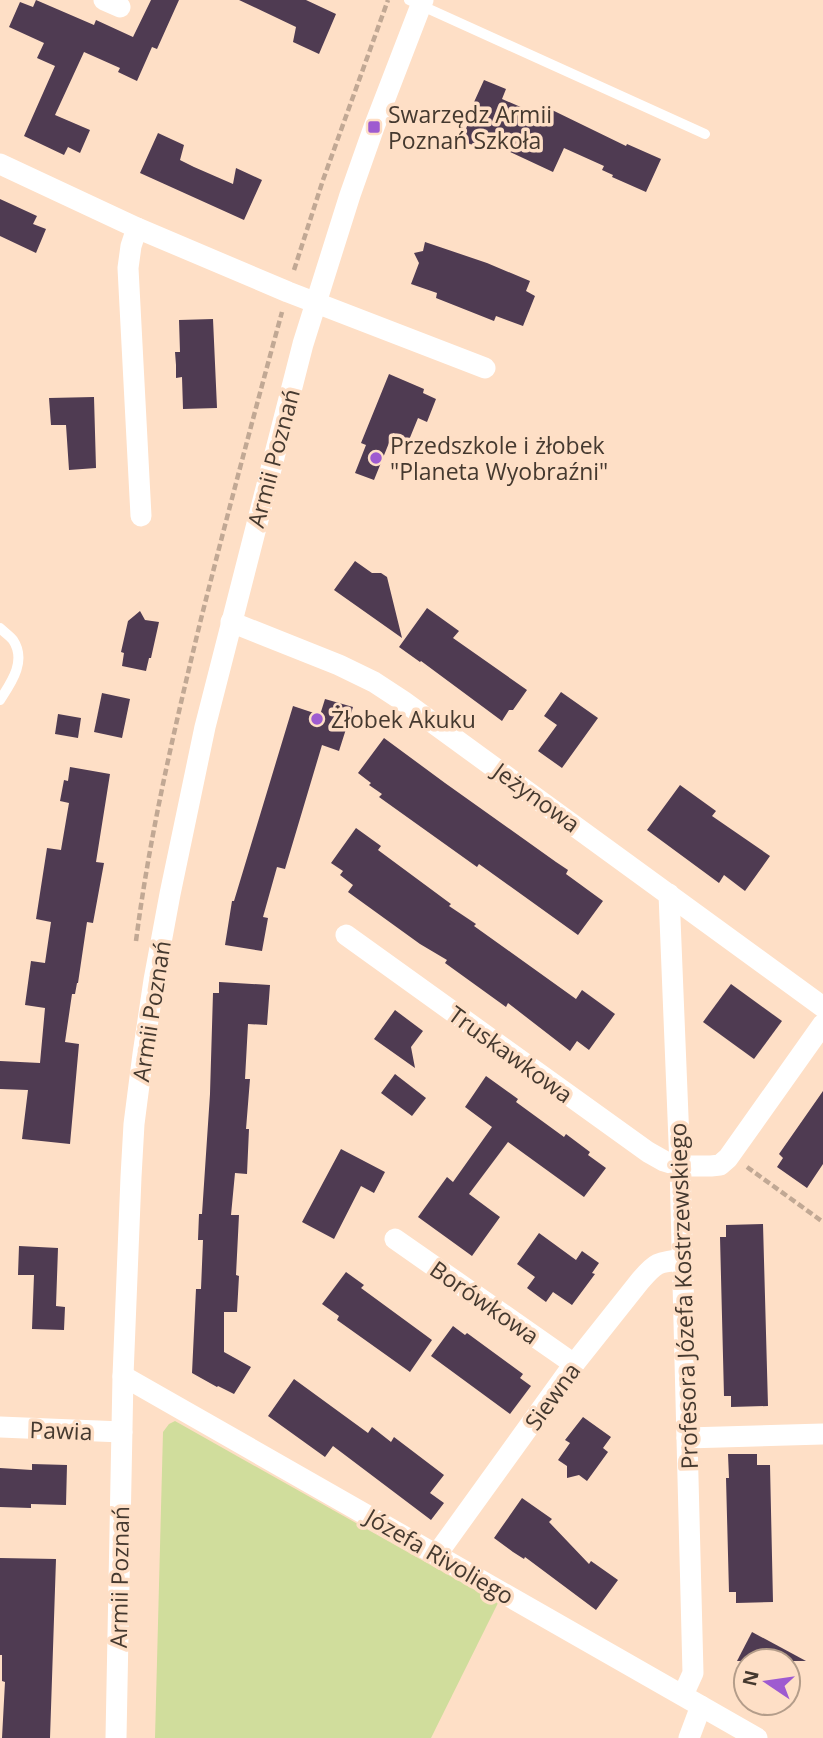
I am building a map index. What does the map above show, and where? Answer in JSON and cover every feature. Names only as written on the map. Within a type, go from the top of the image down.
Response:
[{"type":"street","name":"Armii Poznań","points":[[116,1738],[123,1376],[133,1137],[154,980],[205,727],[293,380],[366,150],[417,2]]},
{"type":"street","points":[[0,164],[137,228],[316,303],[485,368]]},
{"type":"street","points":[[137,228],[128,268],[141,516]]},
{"type":"street","name":"Jeżynowa","points":[[231,622],[339,664],[417,710],[823,1007]]},
{"type":"street","name":"Profesora Józefa Kostrzewskiego","points":[[669,894],[680,1166],[693,1673],[688,1738]]},
{"type":"street","name":"Truskawkowa","points":[[346,935],[648,1152],[680,1166]]},
{"type":"street","points":[[680,1166],[719,1165],[730,1154],[823,1024]]},
{"type":"street","name":"Borówkowa","points":[[395,1239],[574,1364]]},
{"type":"street","name":"Siewna","points":[[437,1554],[574,1364],[651,1268],[665,1261],[682,1260]]},
{"type":"street","name":"Józefa Rivoliego","points":[[123,1376],[757,1738]]},
{"type":"street","name":"Pawia","points":[[0,1427],[122,1432]]},
{"type":"street","points":[[687,1438],[823,1434]]},
{"type":"lane","name":"Armii Poznań","points":[[417,2],[705,134]]},
{"type":"lane","points":[[0,628],[14,641],[19,661],[12,681],[0,700]]},
{"type":"path","points":[[730,1154],[823,1222]]},
{"type":"green space","points":[[175,1421],[498,1603],[431,1738],[155,1738],[163,1432]]},
{"type":"building","points":[[36,0],[94,25],[96,20],[133,37],[151,0],[179,0],[157,49],[152,47],[137,81],[118,72],[120,68],[84,52],[55,115],[90,130],[80,153],[68,147],[64,155],[24,136],[55,66],[37,58],[44,43],[9,27],[20,2],[33,7]]},
{"type":"building","points":[[239,0],[306,0],[336,14],[319,54],[293,42],[296,27]]},
{"type":"building","points":[[484,80],[506,89],[502,99],[546,118],[550,109],[626,146],[627,144],[661,159],[646,192],[612,177],[613,175],[602,170],[604,166],[564,148],[553,172],[497,146],[495,151],[461,140],[468,124],[465,122]]},
{"type":"building","points":[[158,133],[184,145],[180,160],[194,167],[233,184],[236,168],[262,180],[244,220],[140,173]]},
{"type":"building","points":[[0,199],[37,216],[33,224],[46,229],[36,253],[0,236]]},
{"type":"building","points":[[425,242],[530,281],[526,291],[535,296],[523,326],[496,316],[494,321],[436,298],[437,293],[411,284],[419,263],[414,253],[423,251]]},
{"type":"building","points":[[213,319],[217,408],[183,409],[182,377],[176,378],[175,352],[180,352],[179,320]]},
{"type":"building","points":[[389,374],[424,389],[423,393],[436,399],[427,422],[418,418],[409,440],[393,433],[374,480],[355,473],[366,445],[361,443]]},
{"type":"building","points":[[94,397],[96,468],[69,470],[66,425],[51,425],[49,398]]},
{"type":"building","points":[[355,561],[372,573],[381,573],[387,577],[402,638],[334,590]]},
{"type":"building","points":[[427,608],[459,631],[453,638],[527,690],[502,721],[399,647]]},
{"type":"building","points":[[140,611],[145,620],[159,622],[146,671],[122,666],[124,653],[121,652],[128,621]]},
{"type":"building","points":[[561,692],[598,718],[562,768],[538,751],[557,725],[544,716]]},
{"type":"building","points":[[102,693],[130,699],[122,738],[94,732]]},
{"type":"building","points":[[325,699],[353,707],[339,751],[322,745],[285,869],[277,867],[263,917],[268,918],[262,951],[225,945],[232,901],[293,706],[320,715]]},
{"type":"building","points":[[58,714],[81,718],[78,738],[55,734]]},
{"type":"building","points":[[384,738],[568,870],[566,874],[603,901],[578,935],[379,797],[382,794],[358,773]]},
{"type":"building","points":[[70,767],[110,774],[96,862],[104,863],[93,923],[87,922],[78,983],[75,994],[72,994],[65,1042],[79,1044],[70,1144],[22,1139],[28,1090],[0,1089],[0,1061],[40,1063],[45,1008],[25,1005],[31,961],[45,963],[51,922],[36,919],[47,848],[61,850],[69,803],[60,801]]},
{"type":"building","points":[[680,785],[716,811],[712,816],[770,856],[745,891],[724,875],[719,883],[647,830]]},
{"type":"building","points":[[356,828],[381,846],[378,850],[451,904],[449,906],[476,924],[474,926],[576,999],[582,990],[615,1014],[589,1050],[577,1041],[570,1051],[508,1003],[506,1007],[445,963],[447,960],[348,892],[353,885],[340,875],[343,871],[331,863]]},
{"type":"building","points":[[219,982],[270,985],[267,1025],[248,1024],[245,1079],[250,1079],[246,1129],[249,1129],[247,1174],[235,1173],[231,1215],[239,1215],[236,1275],[239,1276],[237,1312],[224,1312],[224,1352],[251,1367],[234,1394],[192,1373],[196,1289],[201,1289],[203,1240],[198,1240],[199,1214],[202,1214],[210,1094],[213,993],[219,993]]},
{"type":"building","points":[[731,984],[782,1021],[754,1059],[703,1022]]},
{"type":"building","points":[[395,1010],[423,1031],[411,1047],[415,1068],[374,1039]]},
{"type":"building","points":[[395,1074],[426,1098],[412,1116],[381,1093]]},
{"type":"building","points":[[486,1076],[518,1099],[516,1102],[564,1137],[566,1134],[590,1152],[588,1155],[606,1168],[584,1197],[508,1142],[469,1194],[500,1217],[472,1256],[418,1217],[447,1177],[453,1182],[492,1127],[465,1107]]},
{"type":"building","points":[[823,1091],[823,1164],[807,1188],[777,1167],[783,1158],[779,1154]]},
{"type":"building","points":[[341,1149],[385,1172],[374,1193],[361,1186],[334,1239],[302,1222]]},
{"type":"building","points":[[763,1224],[768,1406],[731,1407],[731,1396],[724,1396],[720,1237],[726,1237],[726,1225]]},
{"type":"building","points":[[539,1233],[576,1260],[582,1251],[599,1263],[592,1273],[595,1274],[572,1305],[553,1292],[546,1302],[527,1288],[535,1277],[517,1264]]},
{"type":"building","points":[[19,1246],[58,1248],[56,1306],[65,1307],[64,1330],[32,1329],[34,1275],[18,1275]]},
{"type":"building","points":[[346,1272],[364,1285],[361,1288],[432,1340],[410,1372],[337,1320],[339,1316],[322,1304]]},
{"type":"building","points":[[453,1326],[465,1335],[467,1333],[523,1374],[520,1378],[531,1386],[510,1414],[431,1356]]},
{"type":"building","points":[[294,1379],[368,1433],[372,1427],[391,1442],[394,1437],[444,1475],[430,1493],[444,1503],[431,1520],[333,1446],[325,1457],[268,1416]]},
{"type":"building","points":[[583,1417],[611,1437],[603,1448],[608,1452],[587,1481],[579,1475],[567,1478],[567,1466],[558,1460],[570,1443],[565,1440]]},
{"type":"building","points":[[728,1454],[757,1454],[757,1465],[770,1465],[773,1602],[736,1603],[736,1592],[729,1592],[726,1478],[729,1478]]},
{"type":"building","points":[[32,1464],[67,1465],[66,1505],[0,1507],[0,1468],[32,1470]]},
{"type":"building","points":[[522,1498],[552,1519],[549,1522],[589,1564],[591,1561],[618,1580],[596,1610],[525,1557],[524,1559],[494,1538]]},
{"type":"building","points":[[0,1558],[56,1559],[50,1738],[2,1738],[5,1682],[2,1681],[0,1655]]},
{"type":"building","points":[[752,1632],[780,1647],[744,1647]]},
{"type":"place","name":"Swarzędz Armii Poznań Szkoła","points":[[374,127]]},
{"type":"place","name":"Przedszkole i żłobek \"Planeta Wyobraźni\"","points":[[376,458]]},
{"type":"place","name":"Żłobek Akuku","points":[[317,719]]}]
